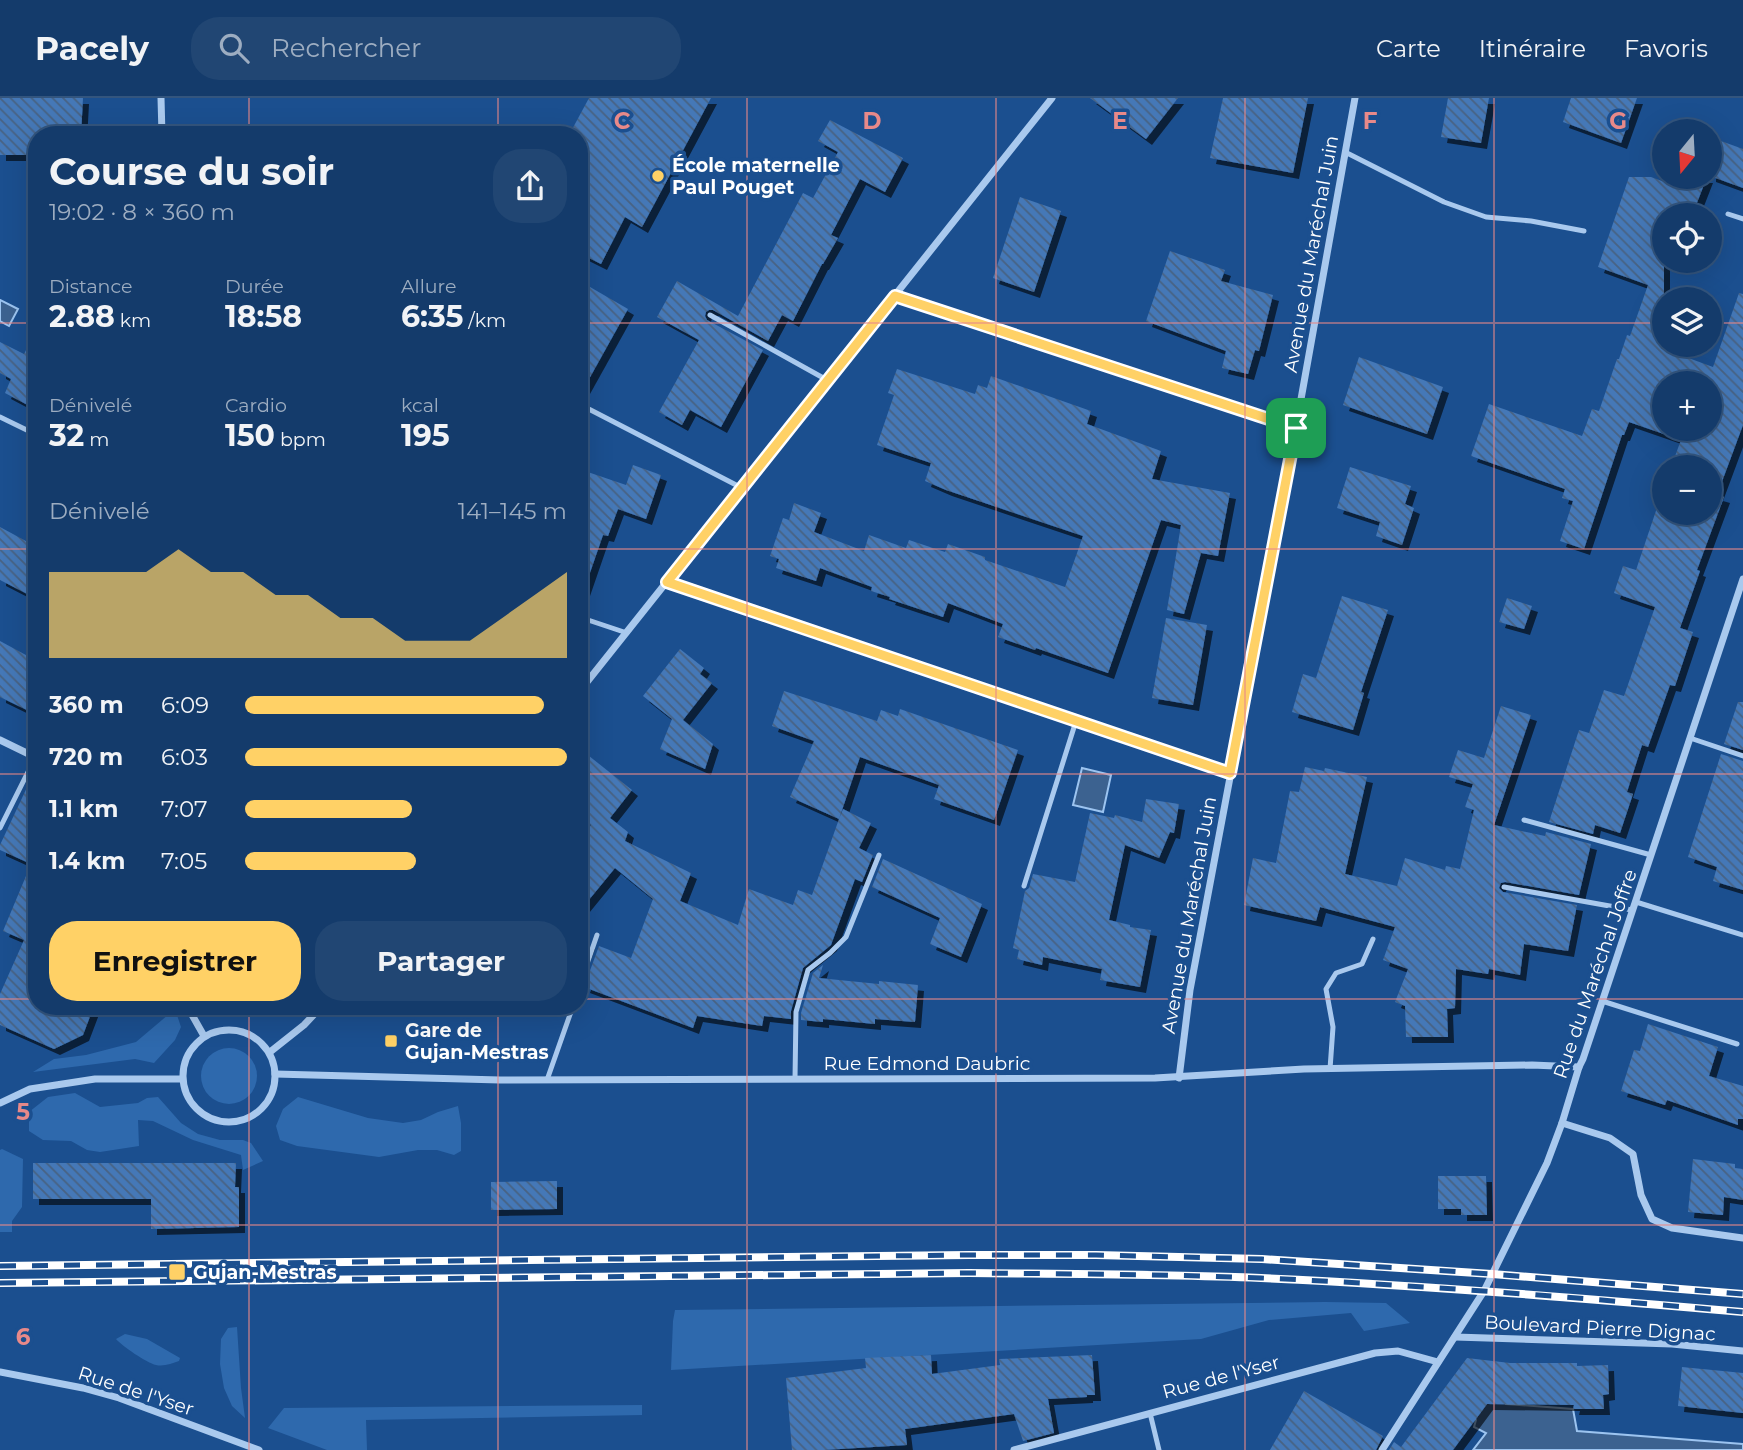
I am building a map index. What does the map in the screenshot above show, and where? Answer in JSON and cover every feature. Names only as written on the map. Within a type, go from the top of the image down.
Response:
[{"type":"street","points":[[161,98],[162,126]]},
{"type":"street","points":[[588,681],[1052,98]]},
{"type":"street","name":"Avenue du Maréchal Juin","points":[[1179,1078],[1190,990],[1355,98]]},
{"type":"street","points":[[895,296],[1296,428]]},
{"type":"street","name":"Rue du Maréchal Joffre","points":[[1382,1450],[1485,1291],[1547,1163],[1743,579]]},
{"type":"street","points":[[667,582],[1230,773]]},
{"type":"street","points":[[0,740],[28,754]]},
{"type":"street","points":[[192,1015],[204,1036]]},
{"type":"street","points":[[270,1052],[313,1015]]},
{"type":"street","points":[[233,1029],[260,1041],[270,1052],[274,1063],[274,1087],[261,1110],[238,1121],[225,1122],[212,1119],[191,1103],[182,1079],[183,1067],[187,1054],[204,1036],[218,1030],[233,1029]]},
{"type":"street","name":"Rue Edmond Daubric","points":[[275,1074],[547,1080],[1179,1078],[1330,1069],[1532,1065],[1578,1068]]},
{"type":"street","points":[[0,1103],[30,1089],[95,1079],[182,1079]]},
{"type":"street","points":[[1562,1123],[1610,1138],[1633,1154],[1642,1195],[1651,1219],[1672,1228],[1743,1238]]},
{"type":"street","name":"Boulevard Pierre Dignac","points":[[1455,1337],[1672,1344],[1743,1351]]},
{"type":"street","name":"Rue de l'Yser","points":[[1014,1450],[1375,1353],[1398,1351],[1438,1362]]},
{"type":"street","name":"Rue de l'Yser","points":[[0,1372],[119,1398],[259,1450]]},
{"type":"lane","points":[[1345,152],[1444,202],[1486,217],[1531,221],[1584,231]]},
{"type":"lane","points":[[1728,214],[1743,219]]},
{"type":"lane","points":[[710,314],[827,380]]},
{"type":"lane","points":[[588,409],[742,488]]},
{"type":"lane","points":[[0,417],[28,431]]},
{"type":"lane","points":[[588,620],[626,633]]},
{"type":"lane","points":[[1024,886],[1076,721]]},
{"type":"lane","points":[[1690,738],[1743,756]]},
{"type":"lane","points":[[0,828],[28,774]]},
{"type":"lane","points":[[1524,820],[1651,855]]},
{"type":"lane","points":[[795,1079],[796,1012],[808,970],[846,937],[878,855]]},
{"type":"lane","points":[[1504,887],[1632,910]]},
{"type":"lane","points":[[1636,902],[1743,935]]},
{"type":"lane","points":[[588,960],[597,934]]},
{"type":"lane","points":[[1330,1069],[1333,1027],[1326,989],[1336,973],[1362,964],[1373,939]]},
{"type":"lane","points":[[1602,1001],[1737,1044]]},
{"type":"lane","points":[[547,1080],[570,1015]]},
{"type":"lane","points":[[1150,1413],[1159,1450]]},
{"type":"shaded area","points":[[0,300],[18,309],[9,326],[0,321]]},
{"type":"shaded area","points":[[1082,768],[1111,775],[1103,812],[1073,805]]},
{"type":"shaded area","points":[[168,1015],[177,1015],[181,1027],[175,1040],[154,1063],[135,1059],[33,1072],[54,1059],[86,1055],[136,1042]]},
{"type":"shaded area","points":[[229,1048],[240,1050],[249,1056],[255,1065],[255,1087],[249,1096],[240,1102],[229,1104],[218,1102],[209,1096],[203,1087],[201,1076],[203,1065],[209,1056],[218,1050]]},
{"type":"shaded area","points":[[75,1093],[100,1107],[138,1103],[147,1098],[158,1097],[181,1123],[198,1134],[220,1140],[243,1140],[251,1143],[263,1161],[243,1170],[241,1155],[193,1140],[153,1121],[138,1120],[139,1146],[100,1152],[87,1150],[71,1141],[43,1140],[29,1131],[29,1112],[48,1097]]},
{"type":"shaded area","points":[[298,1097],[368,1118],[403,1123],[421,1120],[458,1106],[461,1151],[454,1155],[437,1150],[418,1150],[379,1157],[297,1146],[280,1140],[276,1126],[283,1109]]},
{"type":"shaded area","points":[[2,1149],[23,1159],[22,1207],[12,1221],[12,1232],[0,1232]]},
{"type":"shaded area","points":[[1386,1303],[1410,1323],[1364,1331],[1351,1313],[1269,1320],[1201,1339],[671,1370],[675,1310]]},
{"type":"shaded area","points":[[237,1327],[245,1418],[232,1406],[224,1388],[220,1364],[221,1339],[228,1328]]},
{"type":"shaded area","points":[[125,1334],[147,1339],[180,1358],[179,1361],[162,1366],[147,1361],[116,1339]]},
{"type":"shaded area","points":[[1493,1380],[1506,1404],[1573,1409],[1577,1431],[1743,1444],[1743,1450],[1473,1450],[1486,1433],[1474,1427],[1476,1420],[1460,1408]]},
{"type":"shaded area","points":[[642,1405],[642,1415],[366,1420],[367,1450],[327,1450],[268,1428],[284,1408]]},
{"type":"building","points":[[0,98],[83,98],[81,126],[28,126],[28,155],[0,155]]},
{"type":"building","points":[[589,98],[711,98],[642,227],[625,217],[601,264],[588,258],[588,126],[574,126]]},
{"type":"building","points":[[1090,98],[1178,98],[1146,139]]},
{"type":"building","points":[[1223,98],[1308,98],[1293,173],[1210,158]]},
{"type":"building","points":[[1448,98],[1489,98],[1481,143],[1441,137]]},
{"type":"building","points":[[1571,98],[1637,98],[1621,143],[1563,122]]},
{"type":"building","points":[[830,120],[903,158],[885,192],[860,179],[831,235],[838,238],[793,321],[782,315],[768,341],[713,310],[706,312],[707,320],[763,350],[721,427],[690,410],[682,425],[659,412],[699,340],[657,317],[677,281],[738,316],[803,193],[813,198],[838,152],[818,141]]},
{"type":"building","points":[[1722,141],[1743,149],[1743,188],[1722,180]]},
{"type":"building","points":[[1629,177],[1652,177],[1652,189],[1702,189],[1697,203],[1652,203],[1652,273],[1664,273],[1664,287],[1652,287],[1652,357],[1686,357],[1713,367],[1717,357],[1722,357],[1722,341],[1739,293],[1743,294],[1743,425],[1722,482],[1722,455],[1675,455],[1681,441],[1722,441],[1722,371],[1652,371],[1652,430],[1629,422],[1622,435],[1584,549],[1560,541],[1573,501],[1562,498],[1565,489],[1471,456],[1489,404],[1582,436],[1592,409],[1599,411],[1648,285],[1598,267]]},
{"type":"building","points":[[1020,197],[1061,211],[1034,292],[993,278]]},
{"type":"building","points":[[1170,251],[1225,270],[1221,281],[1273,295],[1259,351],[1255,350],[1248,374],[1222,368],[1226,351],[1146,321]]},
{"type":"building","points":[[590,287],[628,309],[588,381]]},
{"type":"building","points":[[0,342],[24,354],[28,346],[28,405],[5,393],[11,379],[0,373]]},
{"type":"building","points":[[1359,357],[1443,387],[1427,434],[1343,405]]},
{"type":"building","points":[[897,369],[975,394],[978,385],[987,388],[991,376],[1091,411],[1087,424],[1161,451],[1152,479],[1230,493],[1218,556],[1201,553],[1184,614],[1167,610],[1181,525],[1161,520],[1108,673],[998,637],[1003,624],[948,603],[943,617],[889,599],[890,597],[871,591],[872,587],[820,568],[816,581],[776,568],[779,559],[770,556],[783,518],[789,520],[794,503],[821,513],[814,532],[864,551],[869,535],[906,548],[909,540],[945,552],[948,544],[985,557],[985,560],[1065,587],[1083,536],[925,481],[931,463],[877,445],[894,395],[888,393]]},
{"type":"building","points":[[633,465],[661,475],[646,519],[618,509],[608,536],[603,535],[588,578],[588,472],[626,485]]},
{"type":"building","points":[[1350,467],[1411,486],[1405,504],[1414,508],[1402,545],[1376,536],[1380,522],[1337,508]]},
{"type":"building","points":[[1652,523],[1652,525],[1714,525],[1680,628],[1693,632],[1675,686],[1670,685],[1648,747],[1642,745],[1627,792],[1633,794],[1620,833],[1595,825],[1593,834],[1549,822],[1579,730],[1589,733],[1604,690],[1624,696],[1655,607],[1614,593],[1623,566],[1636,570]]},
{"type":"building","points":[[0,527],[28,542],[28,594],[0,580]]},
{"type":"building","points":[[1342,596],[1388,610],[1361,692],[1364,693],[1353,730],[1292,712],[1303,674],[1316,678]]},
{"type":"building","points":[[1507,598],[1532,606],[1524,629],[1499,622]]},
{"type":"building","points":[[1166,618],[1207,625],[1193,705],[1152,698]]},
{"type":"building","points":[[0,641],[28,656],[28,711],[0,697]]},
{"type":"building","points":[[680,649],[704,668],[700,674],[712,683],[683,720],[713,744],[705,769],[660,749],[672,719],[643,696]]},
{"type":"building","points":[[784,691],[877,721],[881,710],[898,716],[900,709],[1018,750],[994,820],[934,799],[939,785],[860,757],[839,819],[790,797],[814,741],[772,726]]},
{"type":"building","points":[[1738,702],[1743,702],[1743,750],[1724,744]]},
{"type":"building","points":[[1501,706],[1531,715],[1494,825],[1545,836],[1546,832],[1591,844],[1579,895],[1505,882],[1501,883],[1499,888],[1503,892],[1577,905],[1568,951],[1524,944],[1520,975],[1489,969],[1488,974],[1456,969],[1455,1008],[1447,1009],[1448,1037],[1406,1037],[1405,1006],[1395,1002],[1408,969],[1383,960],[1395,927],[1320,907],[1316,921],[1244,905],[1253,858],[1276,863],[1290,791],[1299,792],[1305,767],[1324,771],[1325,768],[1367,777],[1345,874],[1397,886],[1405,858],[1445,870],[1446,866],[1460,869],[1474,810],[1465,807],[1473,784],[1449,777],[1458,750],[1484,758]]},
{"type":"building","points":[[1721,754],[1743,761],[1743,890],[1713,881],[1717,867],[1688,857]]},
{"type":"building","points":[[588,755],[632,790],[610,818],[628,832],[625,841],[691,873],[680,901],[738,925],[749,889],[793,905],[798,890],[812,895],[843,809],[871,823],[859,848],[873,855],[862,882],[855,879],[831,945],[803,968],[791,1019],[764,1016],[762,1026],[697,1016],[693,1028],[588,989],[588,976],[599,946],[631,958],[653,899],[615,868],[588,901],[588,829],[591,825],[588,822]]},
{"type":"building","points":[[28,785],[28,863],[0,850]]},
{"type":"building","points":[[1146,799],[1179,804],[1174,833],[1170,832],[1159,858],[1125,845],[1109,920],[1151,930],[1140,987],[1100,980],[1102,969],[1043,957],[1042,965],[1017,959],[1019,950],[1013,948],[1025,891],[1029,888],[1033,874],[1075,882],[1090,813],[1114,818],[1115,815],[1142,822]]},
{"type":"building","points":[[883,859],[982,904],[961,957],[930,944],[940,918],[872,887]]},
{"type":"building","points":[[28,871],[28,1015],[91,1015],[83,1035],[54,1049],[0,1025],[0,994],[24,940],[3,931]]},
{"type":"building","points":[[823,965],[819,978],[918,985],[915,1022],[875,1019],[875,1024],[823,1019],[823,1022],[801,1020],[813,973]]},
{"type":"building","points":[[1648,1024],[1718,1047],[1709,1076],[1743,1086],[1743,1119],[1738,1119],[1738,1125],[1667,1100],[1665,1105],[1621,1091],[1634,1050],[1640,1051]]},
{"type":"building","points":[[1693,1159],[1735,1164],[1735,1168],[1743,1169],[1743,1200],[1724,1197],[1723,1215],[1688,1212]]},
{"type":"building","points":[[33,1163],[236,1163],[235,1187],[239,1187],[239,1227],[151,1229],[151,1199],[33,1199]]},
{"type":"building","points":[[1438,1176],[1486,1176],[1487,1215],[1461,1215],[1461,1209],[1438,1209]]},
{"type":"building","points":[[557,1181],[557,1209],[491,1210],[491,1182]]},
{"type":"building","points":[[931,1355],[932,1374],[1000,1365],[999,1359],[1092,1355],[1095,1395],[1048,1399],[1054,1433],[1023,1441],[1014,1414],[905,1429],[907,1445],[792,1450],[786,1378],[866,1368],[865,1358]]},
{"type":"building","points":[[1467,1358],[1510,1363],[1608,1365],[1609,1394],[1603,1395],[1604,1409],[1573,1409],[1574,1405],[1487,1404],[1453,1450],[1389,1450],[1394,1442],[1401,1447]]},
{"type":"building","points":[[1682,1367],[1743,1373],[1743,1413],[1678,1406]]},
{"type":"building","points":[[1304,1391],[1383,1436],[1376,1450],[1270,1450]]},
{"type":"railway","points":[[0,1266],[1096,1255],[1262,1259],[1743,1294]]},
{"type":"railway","points":[[0,1283],[969,1273],[1152,1275],[1382,1284],[1743,1312]]},
{"type":"place","name":"École maternelle Paul Pouget","points":[[658,176]]},
{"type":"place","name":"Gare de Gujan-Mestras","points":[[391,1041]]},
{"type":"place","name":"Gujan-Mestras","points":[[177,1272]]},
{"type":"route","points":[[895,296],[1296,428],[1230,773],[667,582],[895,296]]}]
